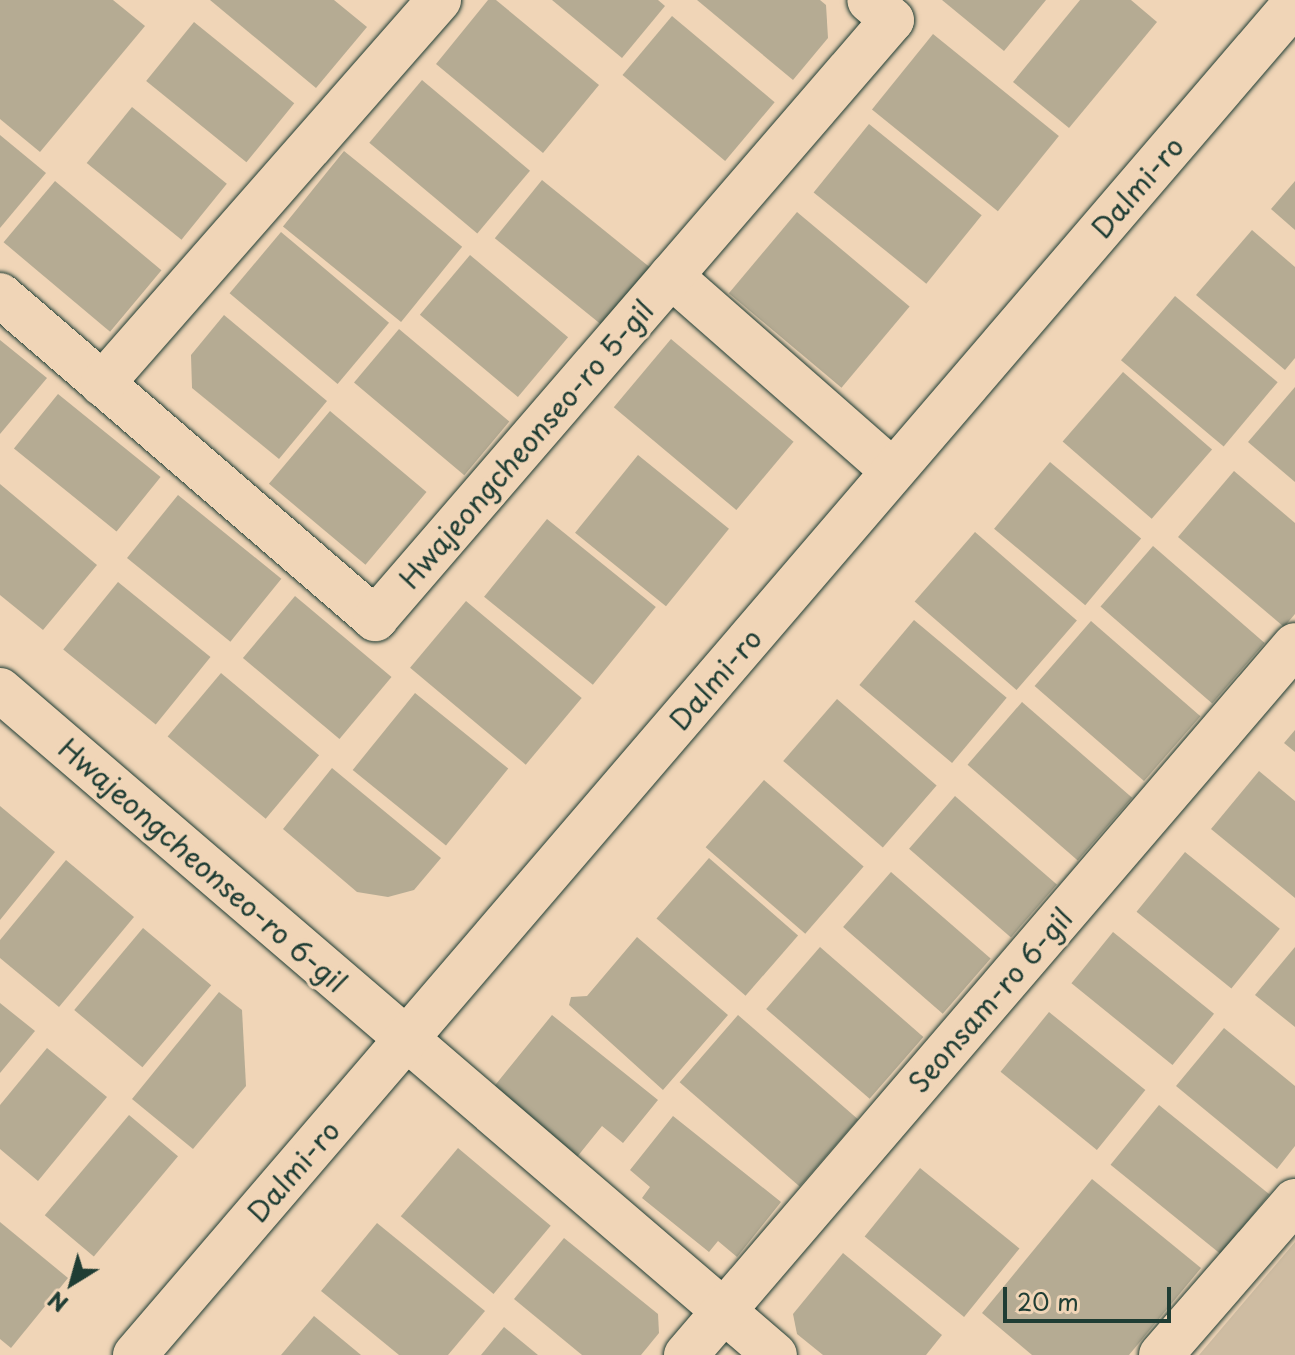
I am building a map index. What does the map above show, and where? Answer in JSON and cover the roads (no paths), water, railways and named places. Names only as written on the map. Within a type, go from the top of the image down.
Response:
[{"type":"street","points":[[102,384],[439,0]]},
{"type":"street","name":"Hwajeongcheonseo-ro 5-gil","points":[[0,295],[375,619],[892,20],[869,0]]},
{"type":"street","name":"Dalmi-ro","points":[[135,1355],[1295,3]]},
{"type":"street","points":[[671,276],[893,471]]},
{"type":"street","name":"Seonsam-ro 6-gil","points":[[686,1355],[1295,645]]},
{"type":"street","name":"Hwajeongcheonseo-ro 6-gil","points":[[0,690],[775,1355]]},
{"type":"street","points":[[1161,1355],[1295,1201]]}]
